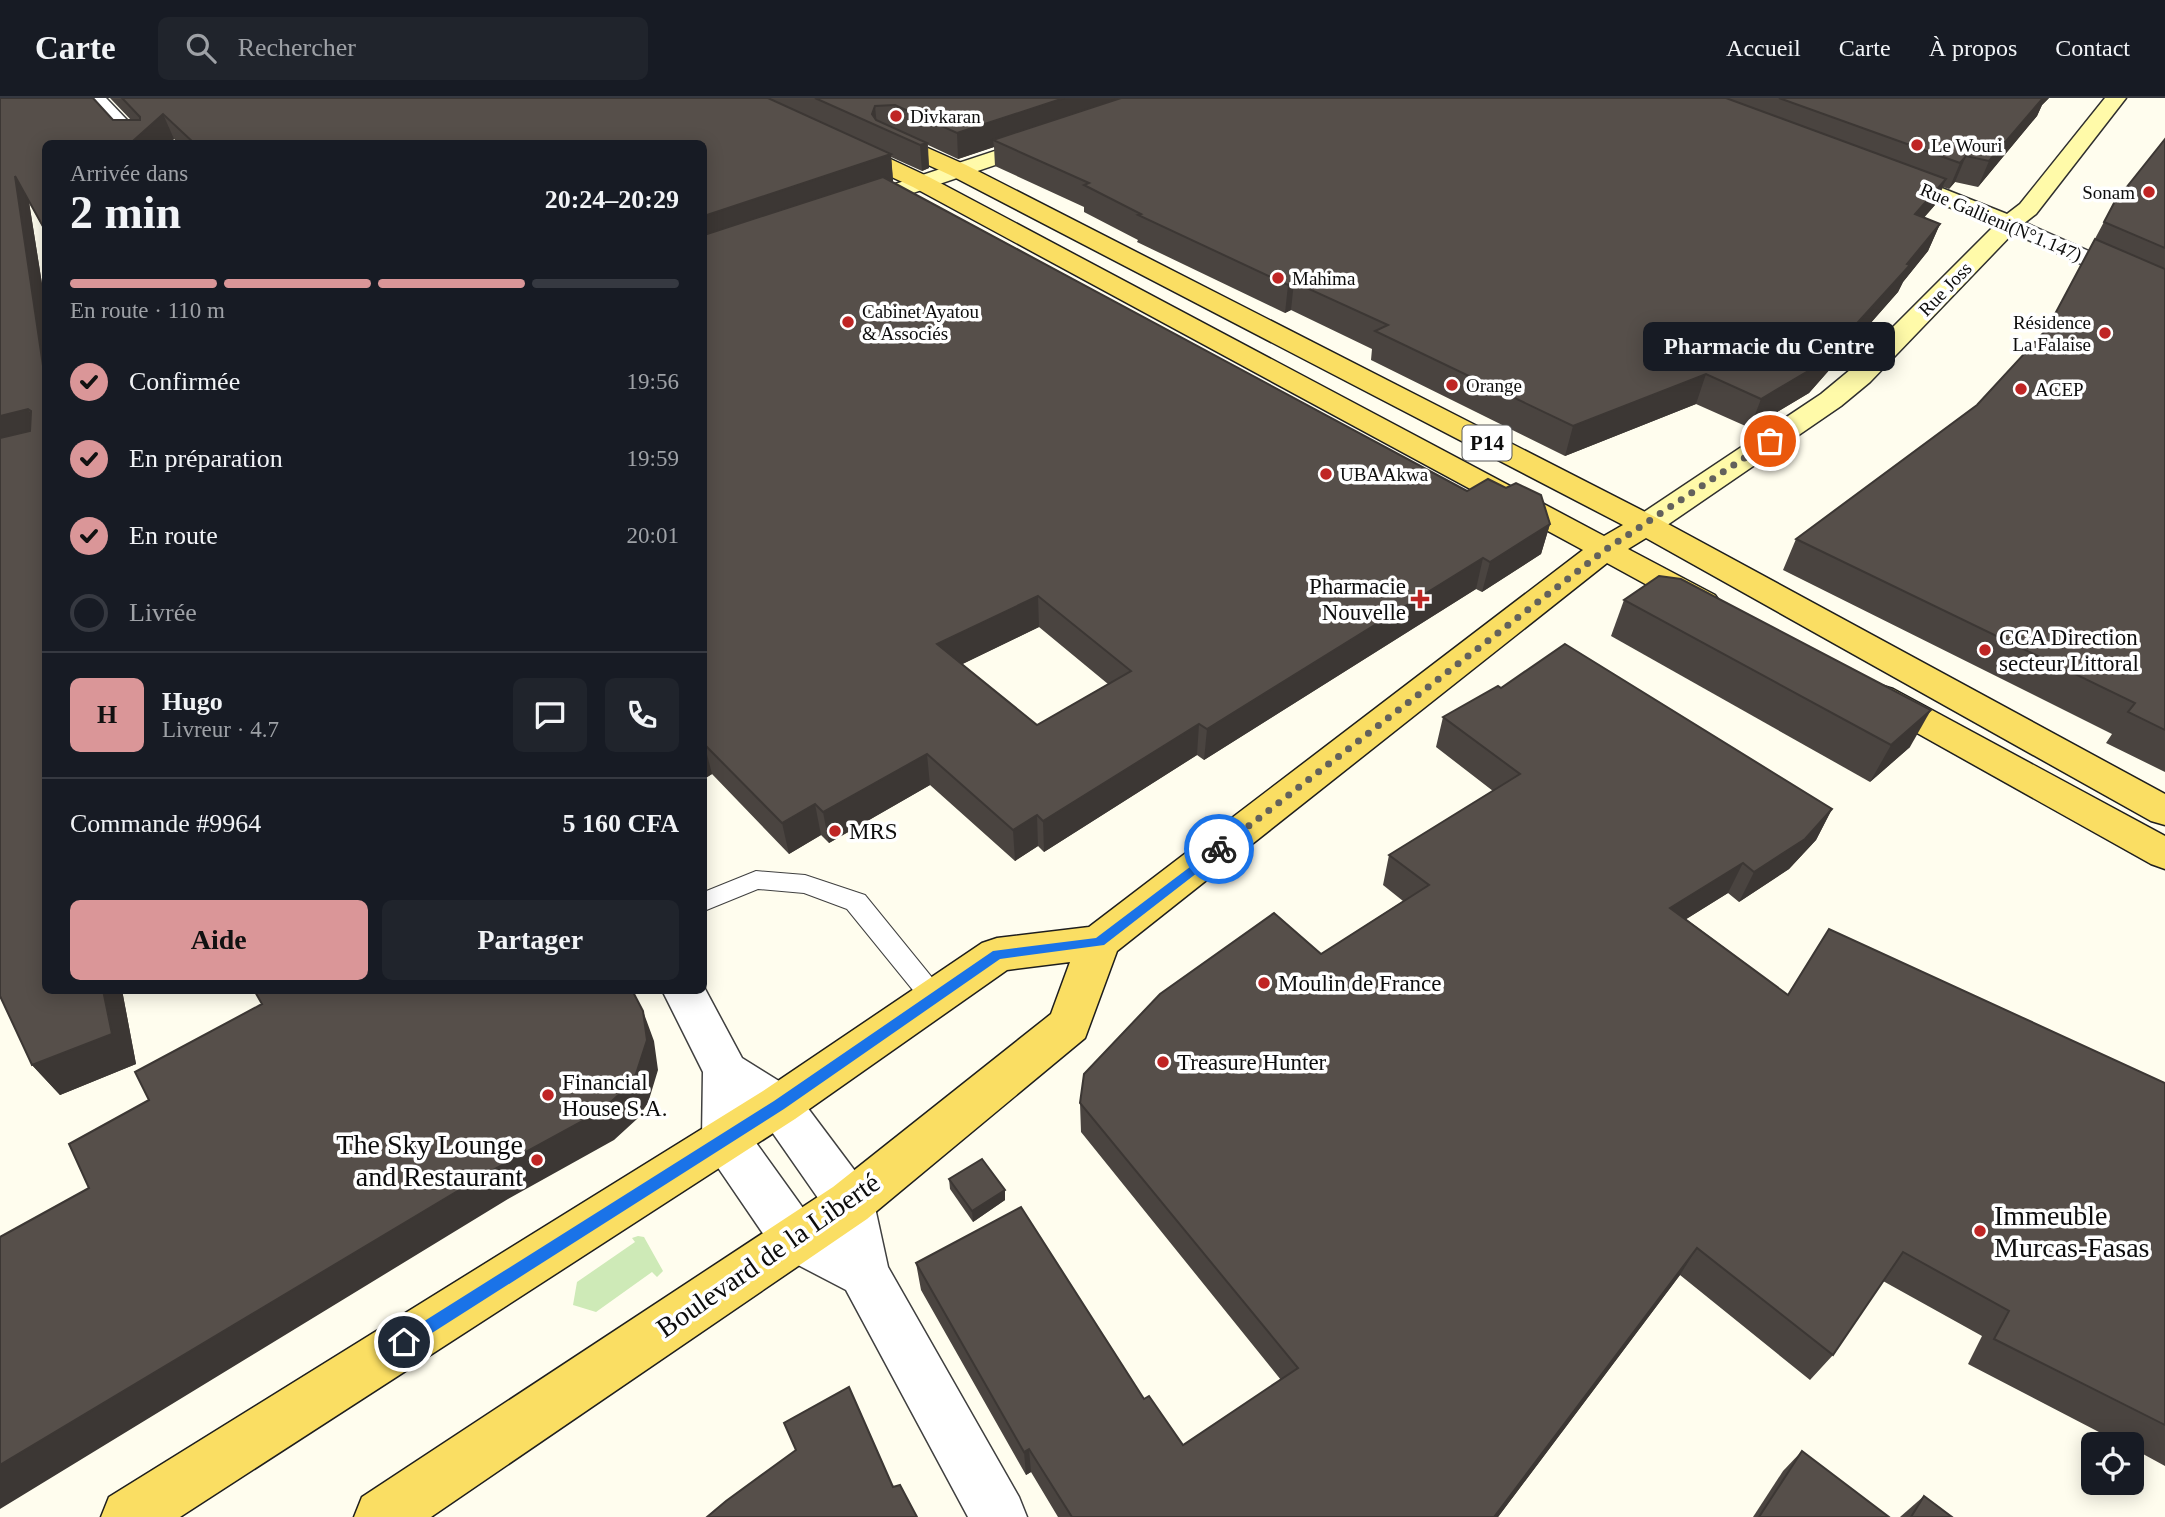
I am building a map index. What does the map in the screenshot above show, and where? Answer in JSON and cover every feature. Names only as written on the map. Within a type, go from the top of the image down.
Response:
[{"type":"main road","name":"Rue Joss","points":[[1646,525],[1851,384],[2010,223],[2028,209],[2116,98]]},
{"type":"main road","name":"P14","points":[[788,106],[958,170],[1646,525],[2165,810]]},
{"type":"main road","name":"P14","points":[[788,106],[921,182],[1725,614]]},
{"type":"main road","points":[[832,212],[1063,134]]},
{"type":"main road","name":"Rue Gallieni(N°1.147)","points":[[1870,169],[2010,223]]},
{"type":"main road","points":[[129,1517],[779,1105],[997,955],[1099,942],[1605,550],[1646,525]]},
{"type":"main road","points":[[1858,685],[2165,854]]},
{"type":"main road","name":"Boulevard de la Liberté","points":[[382,1517],[850,1203],[1069,1025],[1099,942]]},
{"type":"street","points":[[94,98],[136,140]]},
{"type":"street","name":"Rue Gallieni(N°1.147)","points":[[2010,223],[2165,294]]},
{"type":"street","points":[[685,994],[726,1072],[725,1138],[795,1238],[864,1273]]},
{"type":"street","points":[[726,1072],[779,1105],[850,1203],[864,1273],[999,1517]]},
{"type":"lane","points":[[707,901],[756,880],[804,884],[856,902],[934,998]]},
{"type":"green space","points":[[644,1237],[663,1271],[657,1277],[652,1272],[596,1312],[573,1305],[577,1282],[635,1242],[632,1238]]},
{"type":"building","points":[[0,98],[93,98],[113,120],[140,120],[122,98],[768,98],[891,154],[707,215],[707,140],[191,140],[163,114],[134,140],[42,140],[42,225],[15,176],[42,359],[42,994],[104,994],[112,1034],[32,1065],[0,996],[0,438],[30,431],[31,411],[28,409],[0,416]]},
{"type":"building","points":[[815,98],[1064,98],[957,133],[895,105],[875,106],[872,114],[876,120],[927,143],[920,145]]},
{"type":"building","points":[[1121,98],[1726,98],[1946,179],[1915,214],[1940,224],[1907,264],[1910,265],[1820,364],[1761,399],[1706,374],[1573,426],[1375,331],[1388,325],[1294,282],[1288,285],[1138,215],[1141,214],[1084,185],[1089,183],[993,140]]},
{"type":"building","points":[[1779,98],[2043,98],[1989,161],[1966,156],[1960,163]]},
{"type":"building","points":[[2165,139],[2165,248],[2104,222],[2114,203]]},
{"type":"building","points":[[883,177],[1467,491],[1488,479],[1506,488],[1516,483],[1541,495],[1550,524],[1490,562],[1483,558],[1207,729],[1199,724],[1043,821],[1037,815],[1013,830],[927,754],[823,812],[815,804],[782,823],[707,747],[707,234]],"holes":[[[1038,596],[1131,671],[1037,725],[937,644]]]},
{"type":"building","points":[[2095,239],[2165,269],[2165,730],[2128,712],[2135,703],[1796,539],[1977,405],[2047,329]]},
{"type":"building","points":[[1659,576],[1681,579],[1931,710],[1891,745],[1624,600]]},
{"type":"building","points":[[1565,644],[1832,809],[1805,839],[1754,872],[1743,863],[1670,908],[1788,995],[1829,929],[2165,1083],[2165,1425],[1994,1339],[2009,1311],[1903,1252],[1833,1355],[1697,1248],[1494,1517],[1072,1517],[1029,1449],[1024,1452],[916,1263],[1021,1207],[1144,1399],[1149,1396],[1183,1445],[1298,1368],[1080,1103],[1084,1074],[1160,994],[1274,913],[1321,954],[1429,885],[1389,855],[1520,774],[1443,717],[1498,686],[1501,688]]},
{"type":"building","points":[[256,994],[634,994],[643,1011],[647,1040],[636,1074],[625,1089],[601,1111],[491,1171],[0,1465],[0,1237],[89,1188],[69,1144],[149,1100],[135,1072],[262,1004]]},
{"type":"building","points":[[982,1159],[1005,1190],[972,1211],[949,1179]]},
{"type":"building","points":[[849,1387],[893,1487],[900,1485],[917,1517],[707,1517],[796,1450],[784,1423]]},
{"type":"building","points":[[1802,1451],[1889,1517],[1759,1517]]},
{"type":"building","points":[[1924,1496],[1952,1517],[1911,1517]]},
{"type":"way so far","points":[[1219,849],[1605,550],[1770,441]]},
{"type":"place","name":"Divkaran","points":[[896,116]]},
{"type":"place","name":"Le Wouri","points":[[1917,145]]},
{"type":"place","name":"Sonam","points":[[2149,192]]},
{"type":"place","name":"Mahima","points":[[1278,278]]},
{"type":"place","name":"Cabinet Ayatou & Associés","points":[[848,322]]},
{"type":"place","name":"Résidence La Falaise","points":[[2105,333]]},
{"type":"place","name":"Orange","points":[[1452,385]]},
{"type":"place","name":"ACEP","points":[[2021,389]]},
{"type":"place","name":"Pharmacie du Centre","points":[[1770,441]]},
{"type":"place","name":"UBA Akwa","points":[[1326,474]]},
{"type":"place","name":"Pharmacie Nouvelle","points":[[1420,599]]},
{"type":"place","name":"CCA Direction secteur Littoral","points":[[1985,650]]},
{"type":"place","name":"MRS","points":[[835,831]]},
{"type":"place","name":"Moulin de France","points":[[1264,983]]},
{"type":"place","name":"Treasure Hunter","points":[[1163,1062]]},
{"type":"place","name":"Financial House S.A.","points":[[548,1095]]},
{"type":"place","name":"The Sky Lounge and Restaurant","points":[[537,1160]]},
{"type":"place","name":"Immeuble Murcas-Fasas","points":[[1980,1231]]},
{"type":"route","points":[[404,1342],[779,1105],[997,955],[1099,942],[1219,849]]}]
